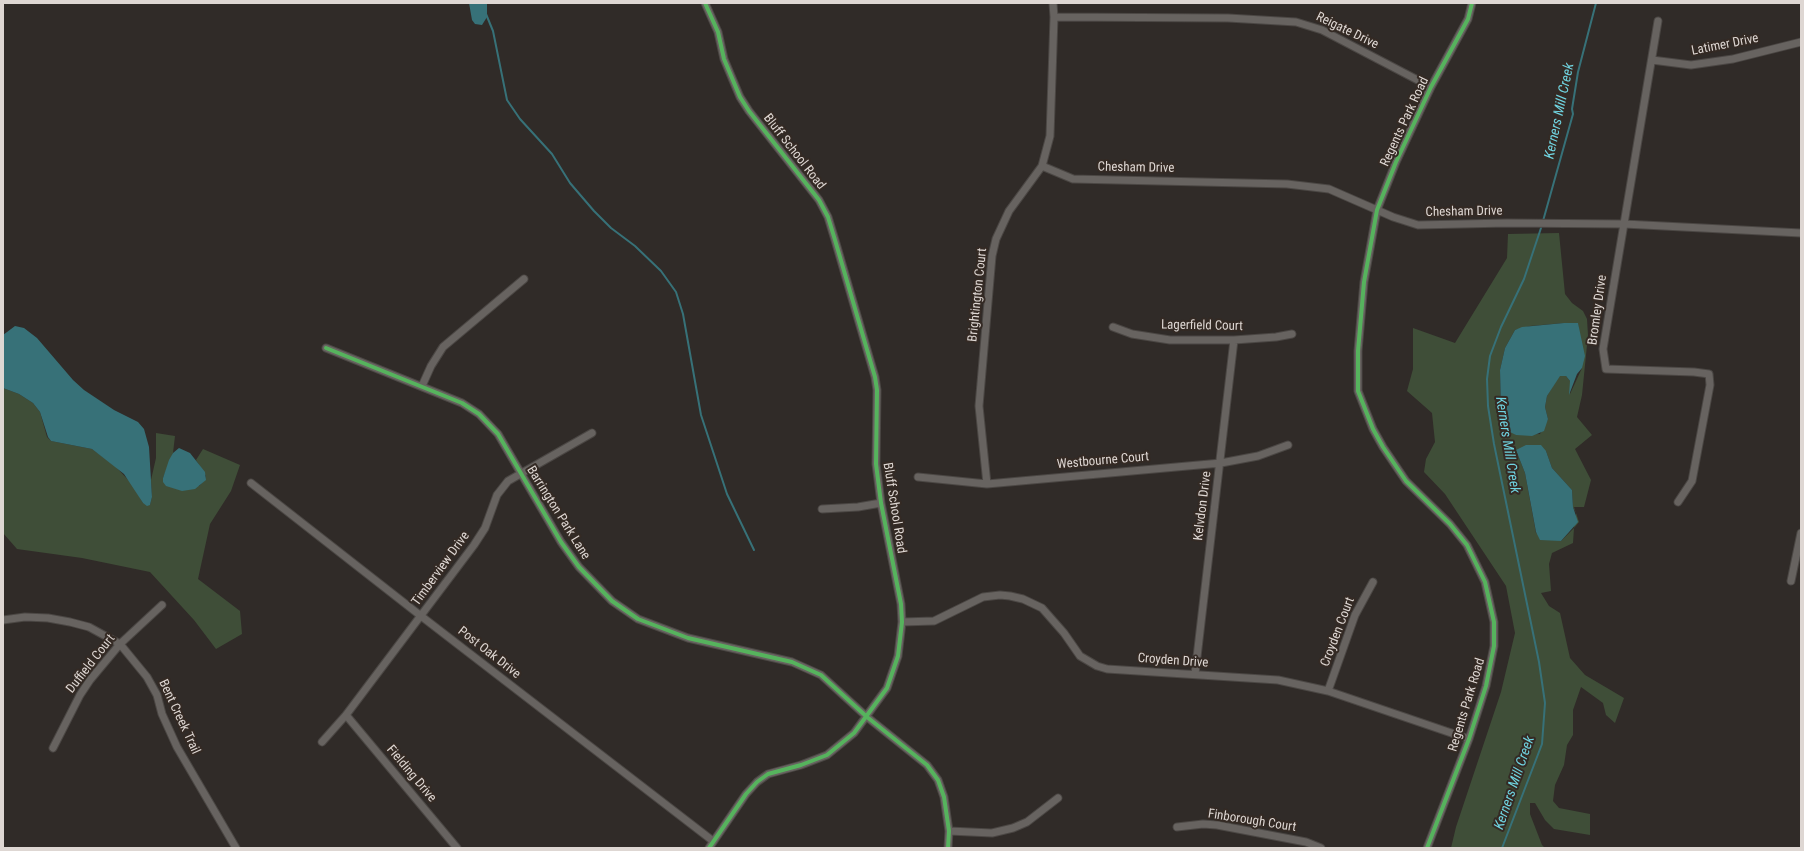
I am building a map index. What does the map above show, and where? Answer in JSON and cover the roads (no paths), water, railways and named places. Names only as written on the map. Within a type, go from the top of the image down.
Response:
[{"type":"street","name":"Bluff School Road","points":[[705,3],[718,32],[724,59],[740,97],[763,129],[809,186],[828,217],[875,377],[877,390],[876,464],[881,503],[898,587],[902,622],[901,638],[893,673],[886,688],[854,733],[827,755],[801,765],[768,774],[757,782],[746,794],[709,848]]},
{"type":"street","name":"Brightington Court","points":[[986,484],[979,406],[992,256],[996,239],[1004,220],[1042,166],[1050,136],[1054,17],[1053,3]]},
{"type":"street","name":"Regents Park Road","points":[[1427,848],[1469,739],[1486,686],[1494,646],[1494,622],[1485,582],[1480,569],[1459,534],[1406,481],[1394,465],[1373,430],[1358,392],[1358,351],[1364,289],[1377,210],[1396,162],[1431,87],[1468,19],[1472,3]]},
{"type":"street","name":"Reigate Drive","points":[[1054,17],[1228,18],[1296,22],[1322,30],[1431,87]]},
{"type":"street","name":"Bromley Drive","points":[[1658,20],[1603,348],[1606,369],[1694,372],[1709,374],[1710,385],[1692,481],[1678,502]]},
{"type":"street","name":"Latimer Drive","points":[[1652,60],[1691,65],[1733,59],[1801,42]]},
{"type":"street","name":"Chesham Drive","points":[[1042,166],[1073,179],[1287,184],[1329,189],[1377,210],[1418,225],[1624,224],[1801,233]]},
{"type":"street","points":[[422,386],[431,366],[443,347],[524,279]]},
{"type":"street","name":"Lagerfield Court","points":[[1113,327],[1132,334],[1170,340],[1234,340],[1276,337],[1292,334]]},
{"type":"street","name":"Kelvdon Drive","points":[[1195,674],[1221,463],[1234,340]]},
{"type":"street","name":"Barrington Park Lane","points":[[326,348],[462,403],[488,423],[498,434],[561,542],[579,567],[612,601],[638,619],[688,638],[792,662],[821,675],[867,716],[922,760],[938,780],[944,797],[949,831],[948,848]]},
{"type":"street","name":"Timberview Drive","points":[[322,742],[346,715],[474,545],[484,528],[497,495],[508,481],[592,433]]},
{"type":"street","name":"Westbourne Court","points":[[918,477],[986,484],[1221,463],[1258,456],[1288,445]]},
{"type":"street","name":"Post Oak Drive","points":[[251,483],[421,616],[714,841]]},
{"type":"street","points":[[822,509],[858,507],[881,503]]},
{"type":"street","points":[[1791,581],[1801,534]]},
{"type":"street","name":"Croyden Court","points":[[1328,691],[1355,615],[1373,582]]},
{"type":"street","name":"Croyden Drive","points":[[902,622],[934,621],[983,597],[1000,595],[1010,596],[1023,599],[1042,608],[1064,633],[1080,656],[1097,666],[1107,669],[1278,680],[1328,691],[1469,739]]},
{"type":"street","name":"Duffield Court","points":[[53,748],[80,695],[120,644],[162,605]]},
{"type":"street","name":"Bent Creek Trail","points":[[3,620],[25,617],[48,618],[70,622],[89,628],[120,644],[150,683],[157,695],[162,714],[177,747],[236,848]]},
{"type":"street","name":"Fielding Drive","points":[[346,715],[457,848]]},
{"type":"street","points":[[949,831],[992,833],[1013,828],[1027,822],[1058,798]]},
{"type":"street","name":"Finborough Court","points":[[1177,827],[1203,824],[1217,825],[1306,842],[1321,848]]},
{"type":"water","points":[[469,3],[487,3],[487,17],[482,25],[475,24],[472,20]]},
{"type":"water","points":[[1578,323],[1585,356],[1582,368],[1577,374],[1569,395],[1570,381],[1566,376],[1560,376],[1547,396],[1545,407],[1548,419],[1544,431],[1532,436],[1516,435],[1506,430],[1501,413],[1500,370],[1505,348],[1515,330],[1522,327]]},
{"type":"water","points":[[15,326],[24,328],[37,338],[73,380],[84,390],[114,410],[138,422],[144,429],[149,447],[152,497],[150,505],[147,506],[143,503],[124,474],[92,449],[51,441],[48,437],[40,412],[33,403],[19,394],[3,388],[3,335]]},
{"type":"water","points":[[1526,445],[1541,445],[1546,451],[1552,468],[1572,490],[1573,507],[1578,522],[1561,541],[1540,540],[1536,532],[1525,473],[1516,450]]},
{"type":"water","points":[[179,448],[190,453],[205,472],[206,480],[195,489],[182,491],[166,486],[163,482],[169,460],[173,453]]},
{"type":"waterway","name":"Kerners Mill Creek","points":[[1543,221],[1573,114],[1572,109],[1578,72],[1596,3]]},
{"type":"waterway","points":[[486,14],[493,31],[507,100],[520,119],[552,154],[570,183],[594,211],[611,228],[635,246],[661,271],[676,292],[683,314],[701,415],[727,494],[754,550]]},
{"type":"waterway","name":"Kerners Mill Creek","points":[[1502,848],[1542,744],[1545,703],[1539,662],[1494,444],[1488,406],[1487,379],[1490,356],[1501,327],[1524,279],[1542,225]]}]
